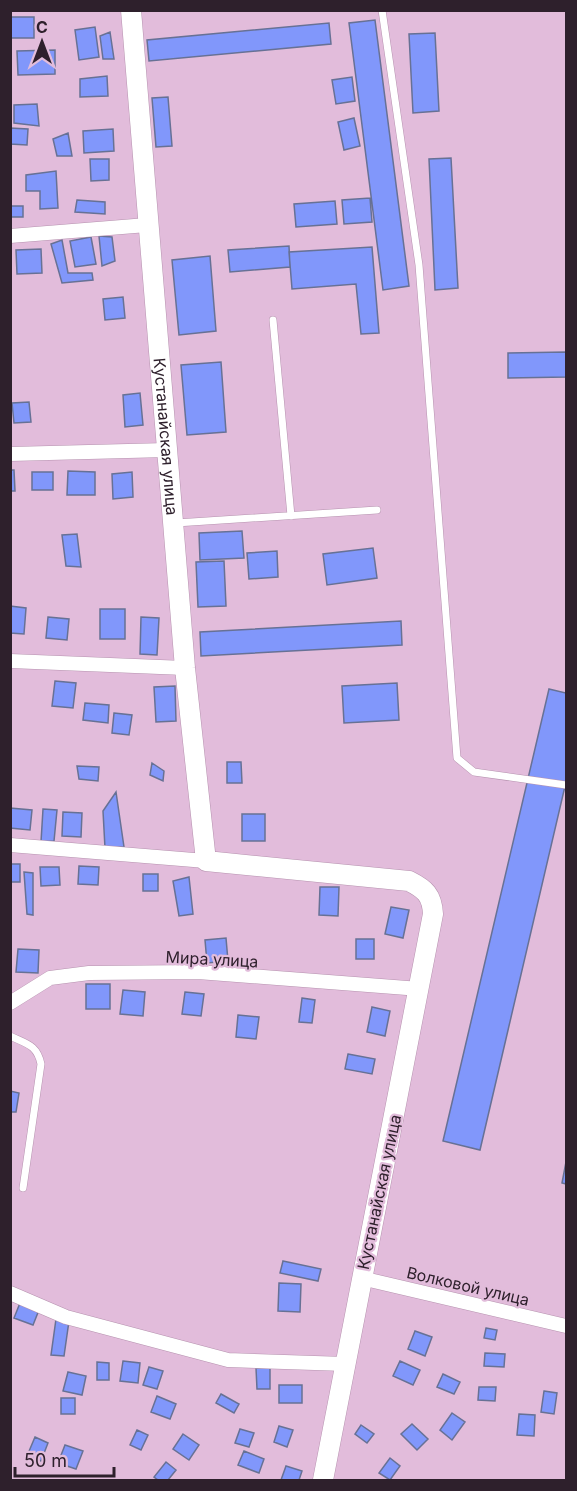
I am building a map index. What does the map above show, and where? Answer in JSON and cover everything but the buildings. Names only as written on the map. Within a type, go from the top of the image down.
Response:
[{"type":"street","name":"Кустанайская улица","points":[[130,10],[185,668],[206,861],[408,881],[424,889],[433,903],[420,989],[361,1278],[323,1480]]},
{"type":"street","points":[[10,236],[147,225]]},
{"type":"street","points":[[10,454],[167,450]]},
{"type":"street","points":[[10,661],[185,668]]},
{"type":"street","points":[[10,845],[206,861]]},
{"type":"street","name":"Мира улица","points":[[10,1003],[50,978],[89,973],[198,972],[420,989]]},
{"type":"street","name":"Волковой улица","points":[[361,1278],[567,1326]]},
{"type":"street","points":[[10,1293],[66,1317],[228,1360],[345,1364]]},
{"type":"lane","points":[[382,10],[419,265],[457,759],[474,772],[567,785]]},
{"type":"lane","points":[[273,320],[291,516]]},
{"type":"lane","points":[[173,523],[377,510]]},
{"type":"lane","points":[[10,1036],[30,1045],[39,1053],[41,1064],[23,1188]]}]
